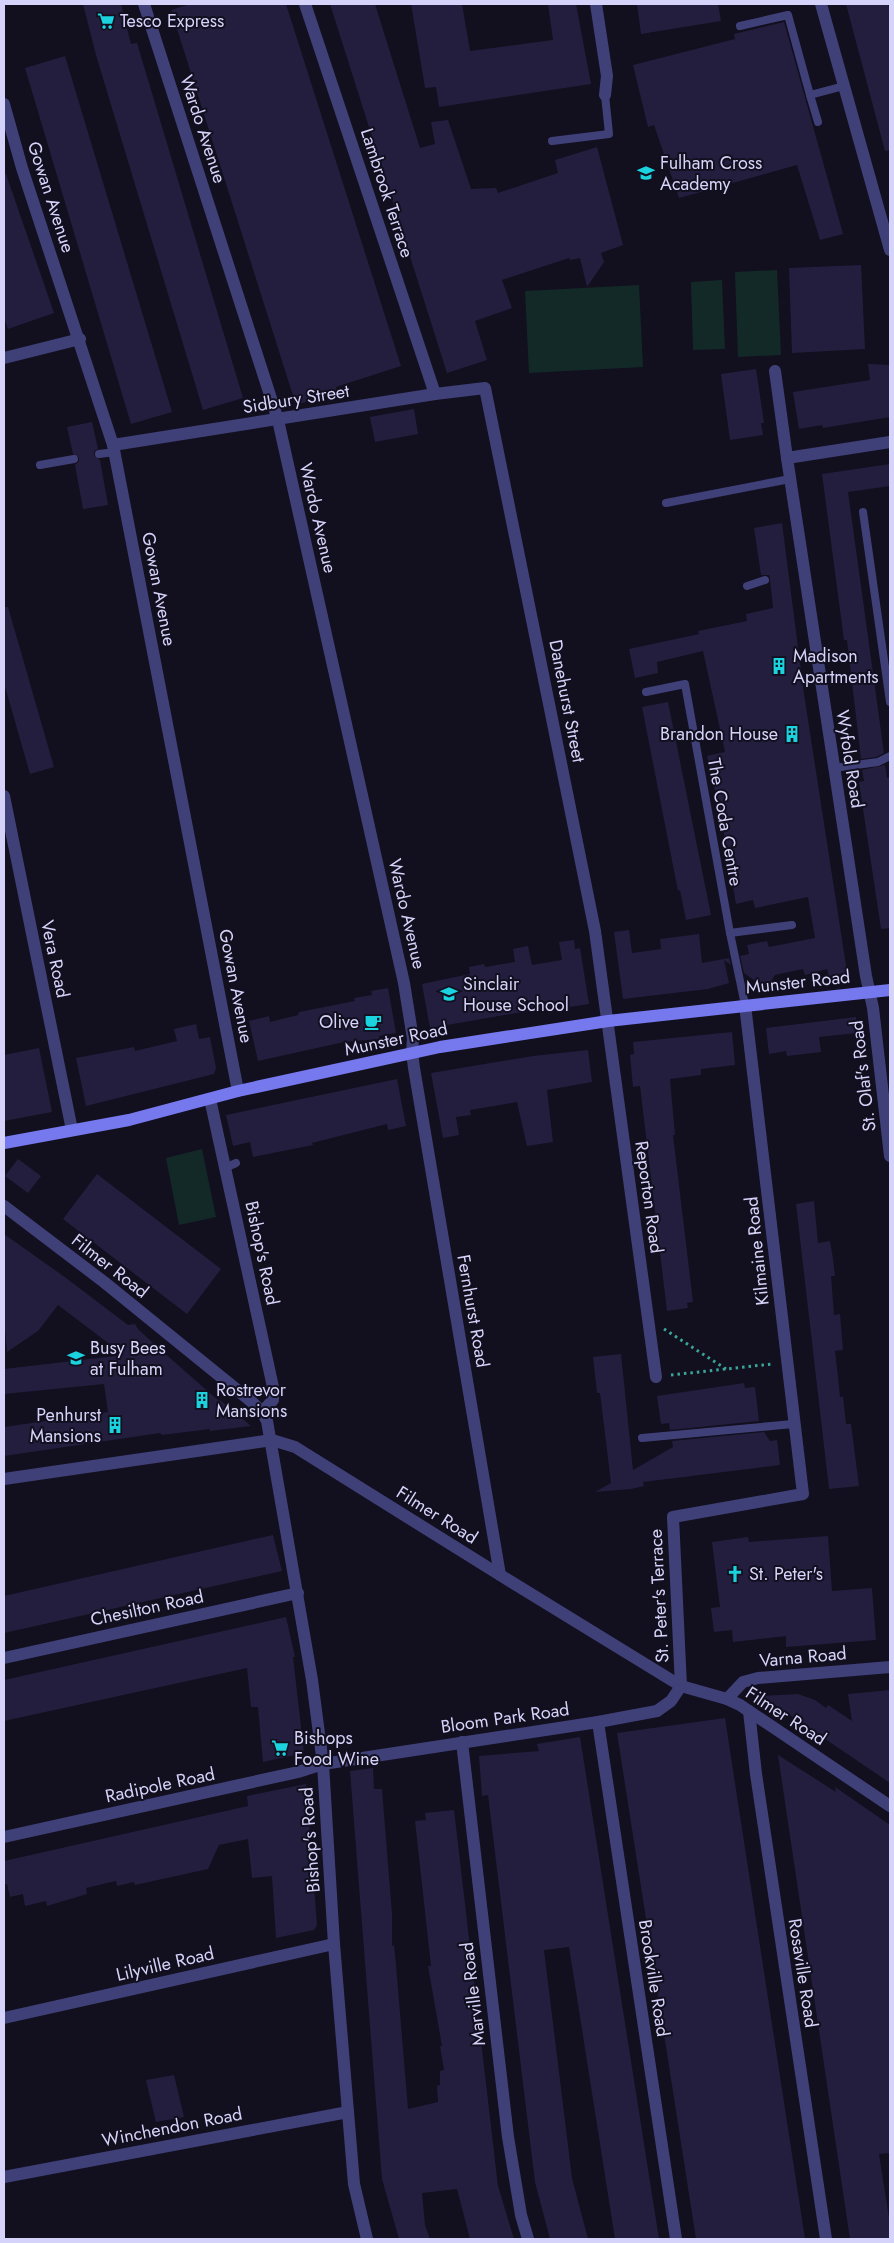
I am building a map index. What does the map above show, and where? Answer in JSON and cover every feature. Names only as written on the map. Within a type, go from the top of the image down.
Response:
[{"type":"street","name":"Wardo Avenue","points":[[144,4],[278,420],[404,984],[413,1039],[412,1052]]},
{"type":"street","name":"Lambrook Terrace","points":[[305,4],[435,394]]},
{"type":"street","points":[[596,4],[607,76],[605,95]]},
{"type":"street","points":[[820,4],[890,250]]},
{"type":"street","name":"Gowan Avenue","points":[[4,104],[22,168],[80,339],[114,449],[238,1091]]},
{"type":"street","points":[[4,358],[80,339]]},
{"type":"street","name":"Wyfold Road","points":[[775,371],[790,479],[799,573],[834,768],[869,992]]},
{"type":"street","name":"Sidbury Street","points":[[114,449],[435,394],[485,388]]},
{"type":"street","name":"Danehurst Street","points":[[485,388],[591,912],[608,1021]]},
{"type":"street","points":[[786,458],[890,442]]},
{"type":"street","name":"Vera Road","points":[[4,796],[72,1130]]},
{"type":"street","name":"Munster Road","points":[[4,1143],[129,1120],[238,1091],[387,1060],[412,1052],[608,1021],[890,990]]},
{"type":"street","name":"St. Olaf's Road","points":[[869,992],[873,1008],[890,1156]]},
{"type":"street","name":"Kilmaine Road","points":[[745,1005],[803,1494]]},
{"type":"street","name":"Reporton Road","points":[[608,1021],[656,1377]]},
{"type":"street","name":"Fernhurst Road","points":[[412,1052],[500,1575]]},
{"type":"street","name":"Bishop's Road","points":[[210,1099],[231,1166],[273,1387],[273,1400],[262,1412]]},
{"type":"street","name":"Filmer Road","points":[[4,1206],[104,1282],[262,1412],[267,1421],[272,1440],[306,1452],[500,1575],[682,1686],[726,1699],[749,1711],[890,1806]]},
{"type":"street","points":[[4,1479],[272,1440]]},
{"type":"street","name":"Bishop's Road","points":[[272,1440],[312,1680],[323,1764],[334,1944],[354,2184],[366,2239]]},
{"type":"street","name":"St. Peter's Terrace","points":[[682,1686],[673,1518],[803,1494]]},
{"type":"street","name":"Chesilton Road","points":[[4,1658],[298,1593]]},
{"type":"street","name":"Varna Road","points":[[726,1699],[743,1682],[758,1678],[890,1667]]},
{"type":"street","name":"Bloom Park Road","points":[[323,1764],[598,1722],[657,1711],[671,1701],[682,1686]]},
{"type":"street","name":"Rosaville Road","points":[[749,1711],[756,1774],[826,2239]]},
{"type":"street","name":"Brookville Road","points":[[598,1722],[676,2239]]},
{"type":"street","name":"Marville Road","points":[[462,1742],[508,2137],[528,2239]]},
{"type":"street","name":"Radipole Road","points":[[4,1837],[298,1772],[323,1764]]},
{"type":"street","name":"Lilyville Road","points":[[4,2018],[334,1944]]},
{"type":"street","name":"Winchendon Road","points":[[4,2178],[348,2112]]},
{"type":"lane","points":[[740,26],[788,15],[818,122]]},
{"type":"lane","points":[[810,95],[844,86]]},
{"type":"lane","points":[[552,141],[609,134],[605,95]]},
{"type":"lane","points":[[99,454],[114,449]]},
{"type":"lane","points":[[40,465],[74,458]]},
{"type":"lane","points":[[666,503],[790,479]]},
{"type":"lane","points":[[863,512],[890,702]]},
{"type":"lane","points":[[747,586],[765,580]]},
{"type":"lane","name":"The Coda Centre","points":[[646,692],[685,684],[730,933],[745,1005]]},
{"type":"lane","points":[[834,768],[878,762],[890,756]]},
{"type":"lane","points":[[730,933],[792,925]]},
{"type":"lane","points":[[642,1438],[794,1424]]},
{"type":"path","points":[[648,1318],[727,1369]]},
{"type":"path","points":[[656,1377],[787,1362]]},
{"type":"green space","points":[[777,270],[781,355],[738,357],[735,272]]},
{"type":"green space","points":[[722,280],[725,349],[693,350],[691,282]]},
{"type":"green space","points":[[639,285],[643,367],[529,373],[525,291]]},
{"type":"green space","points":[[202,1149],[216,1217],[179,1225],[166,1158]]},
{"type":"building","points":[[83,4],[121,4],[131,44],[137,43],[243,398],[203,410],[96,55]]},
{"type":"building","points":[[190,4],[286,4],[401,366],[336,387],[337,392],[296,405],[171,10]]},
{"type":"building","points":[[330,4],[375,4],[420,148],[435,144],[431,122],[448,120],[471,189],[496,188],[498,193],[558,173],[555,160],[597,147],[623,245],[601,253],[604,262],[587,287],[580,258],[570,260],[569,258],[502,280],[512,308],[475,321],[487,360],[447,373]]},
{"type":"building","points":[[411,4],[462,4],[470,51],[553,40],[548,4],[576,4],[591,84],[439,107],[436,87],[425,88]]},
{"type":"building","points":[[637,4],[718,4],[721,21],[641,34]]},
{"type":"building","points":[[846,4],[888,4],[890,12],[890,150],[885,151]]},
{"type":"building","points":[[784,22],[843,234],[820,240],[797,165],[679,198],[654,125],[648,127],[633,65],[735,39],[734,34]]},
{"type":"building","points":[[65,56],[172,412],[131,424],[25,68]]},
{"type":"building","points":[[4,174],[6,174],[54,313],[8,329],[4,317]]},
{"type":"building","points":[[861,265],[865,349],[792,353],[789,268]]},
{"type":"building","points":[[868,364],[890,365],[890,417],[823,428],[822,425],[799,429],[793,392],[870,380]]},
{"type":"building","points":[[756,369],[764,423],[761,423],[763,435],[730,440],[721,374]]},
{"type":"building","points":[[414,409],[418,434],[375,442],[370,417]]},
{"type":"building","points":[[92,422],[98,449],[94,451],[94,455],[100,460],[108,505],[83,509],[75,465],[79,458],[73,454],[67,427]]},
{"type":"building","points":[[890,464],[890,486],[848,492],[884,753],[876,757],[861,759],[847,640],[844,640],[822,474]]},
{"type":"building","points":[[782,523],[804,694],[847,972],[829,977],[827,969],[805,975],[803,969],[775,975],[770,983],[761,985],[744,973],[740,956],[749,954],[747,945],[767,941],[769,947],[815,938],[808,897],[755,908],[753,900],[736,904],[721,817],[707,756],[725,752],[703,651],[657,662],[658,673],[635,678],[629,649],[699,634],[698,631],[747,621],[746,614],[773,608],[769,575],[761,575],[754,528]]},
{"type":"building","points":[[4,607],[8,607],[54,767],[30,774],[4,683]]},
{"type":"building","points":[[668,702],[711,915],[686,920],[680,890],[678,891],[642,707]]},
{"type":"building","points":[[885,765],[887,778],[890,777],[890,928],[881,929],[859,782],[864,781],[862,770]]},
{"type":"building","points":[[629,930],[632,953],[661,949],[660,939],[699,934],[702,963],[729,958],[731,965],[724,960],[729,983],[708,989],[623,999],[614,932]]},
{"type":"building","points":[[574,940],[575,949],[580,948],[589,1004],[569,1007],[568,1004],[430,1028],[422,984],[470,974],[469,967],[484,964],[485,967],[515,962],[513,949],[528,946],[532,965],[562,960],[559,942]]},
{"type":"building","points":[[388,988],[396,1033],[379,1036],[380,1039],[344,1042],[258,1061],[249,1021],[269,1016],[270,1022],[298,1015],[299,1012],[355,1001],[354,998],[372,995],[371,991]]},
{"type":"building","points":[[856,1017],[857,1033],[819,1037],[821,1052],[787,1056],[786,1051],[769,1054],[766,1028]]},
{"type":"building","points":[[196,1024],[199,1039],[210,1037],[216,1068],[214,1074],[86,1106],[76,1058],[134,1047],[135,1051],[177,1041],[174,1029]]},
{"type":"building","points":[[732,1032],[735,1065],[701,1069],[701,1075],[670,1079],[675,1135],[673,1135],[693,1302],[687,1303],[688,1308],[667,1311],[640,1086],[633,1087],[630,1055],[634,1054],[633,1042]]},
{"type":"building","points":[[39,1048],[52,1112],[4,1121],[4,1055]]},
{"type":"building","points":[[588,1050],[592,1082],[547,1090],[553,1142],[527,1146],[517,1102],[470,1110],[471,1115],[456,1117],[459,1135],[443,1138],[431,1073],[533,1056]]},
{"type":"building","points":[[397,1079],[406,1126],[388,1130],[387,1124],[312,1143],[313,1145],[253,1157],[250,1142],[233,1146],[226,1115]]},
{"type":"building","points":[[18,1159],[41,1176],[28,1193],[5,1176]]},
{"type":"building","points":[[97,1174],[221,1269],[187,1314],[63,1219]]},
{"type":"building","points":[[814,1201],[818,1243],[830,1241],[833,1259],[835,1276],[831,1276],[834,1315],[840,1314],[843,1350],[835,1351],[840,1397],[843,1397],[846,1424],[851,1424],[859,1486],[829,1489],[796,1204]]},
{"type":"building","points":[[4,1234],[128,1325],[135,1324],[155,1345],[219,1401],[251,1426],[162,1435],[160,1433],[4,1456],[4,1427],[108,1412],[104,1384],[4,1394],[4,1369],[124,1355],[58,1305],[38,1331],[7,1352],[4,1318]]},
{"type":"building","points":[[621,1354],[633,1470],[673,1447],[672,1441],[764,1432],[770,1441],[777,1440],[780,1465],[643,1482],[644,1486],[631,1489],[595,1492],[611,1483],[600,1393],[597,1393],[593,1357]]},
{"type":"building","points":[[744,1383],[745,1388],[755,1387],[759,1421],[670,1430],[669,1423],[661,1424],[657,1396]]},
{"type":"building","points":[[273,1535],[282,1571],[4,1633],[4,1596]]},
{"type":"building","points":[[828,1536],[832,1591],[872,1588],[876,1640],[786,1647],[786,1636],[733,1642],[732,1630],[714,1632],[711,1608],[720,1607],[712,1542],[748,1537],[749,1542]]},
{"type":"building","points":[[286,1617],[295,1657],[293,1657],[304,1753],[263,1762],[258,1707],[251,1707],[247,1668],[4,1721],[4,1680]]},
{"type":"building","points":[[890,1690],[890,1783],[762,1696],[798,1694],[815,1700],[826,1708],[828,1705],[852,1721],[848,1694]]},
{"type":"building","points":[[725,1718],[805,2239],[696,2239],[617,1733]]},
{"type":"building","points":[[580,1737],[659,2239],[615,2239],[569,1947],[544,1950],[572,2178],[588,2239],[550,2239],[535,2182],[488,1795],[482,1796],[479,1756],[539,1751],[537,1744]]},
{"type":"building","points":[[778,1755],[836,1792],[835,1787],[890,1825],[890,2153],[879,2154],[890,2224],[890,2239],[850,2239]]},
{"type":"building","points":[[373,1768],[374,1789],[382,1789],[392,1914],[392,1946],[394,1945],[408,2109],[438,2102],[437,2086],[440,2085],[440,2071],[444,2070],[440,2046],[442,2046],[428,1966],[431,1966],[415,1821],[426,1820],[425,1813],[454,1810],[498,2186],[514,2239],[470,2239],[457,2189],[422,2193],[425,2225],[430,2239],[399,2239],[382,2179],[350,1771]]},
{"type":"building","points":[[306,1784],[317,1925],[314,1930],[276,1938],[272,1876],[252,1878],[248,1839],[219,1845],[208,1869],[135,1885],[134,1882],[117,1886],[116,1881],[86,1888],[87,1894],[47,1906],[46,1901],[25,1906],[23,1894],[10,1897],[7,1884],[4,1884],[4,1861],[248,1806],[247,1796]]},
{"type":"building","points":[[174,2075],[184,2117],[156,2122],[146,2080]]},
{"type":"place","name":"Tesco Express","points":[[106,21]]},
{"type":"place","name":"Fulham Cross Academy","points":[[646,173]]},
{"type":"place","name":"Madison Apartments","points":[[779,666]]},
{"type":"place","name":"Brandon House","points":[[792,734]]},
{"type":"place","name":"Sinclair House School","points":[[449,994]]},
{"type":"place","name":"Olive","points":[[373,1022]]},
{"type":"place","name":"Busy Bees at Fulham","points":[[76,1358]]},
{"type":"place","name":"Rostrevor Mansions","points":[[202,1400]]},
{"type":"place","name":"Penhurst Mansions","points":[[115,1425]]},
{"type":"place","name":"St. Peter's","points":[[735,1574]]},
{"type":"place","name":"Bishops Food Wine","points":[[280,1748]]}]
